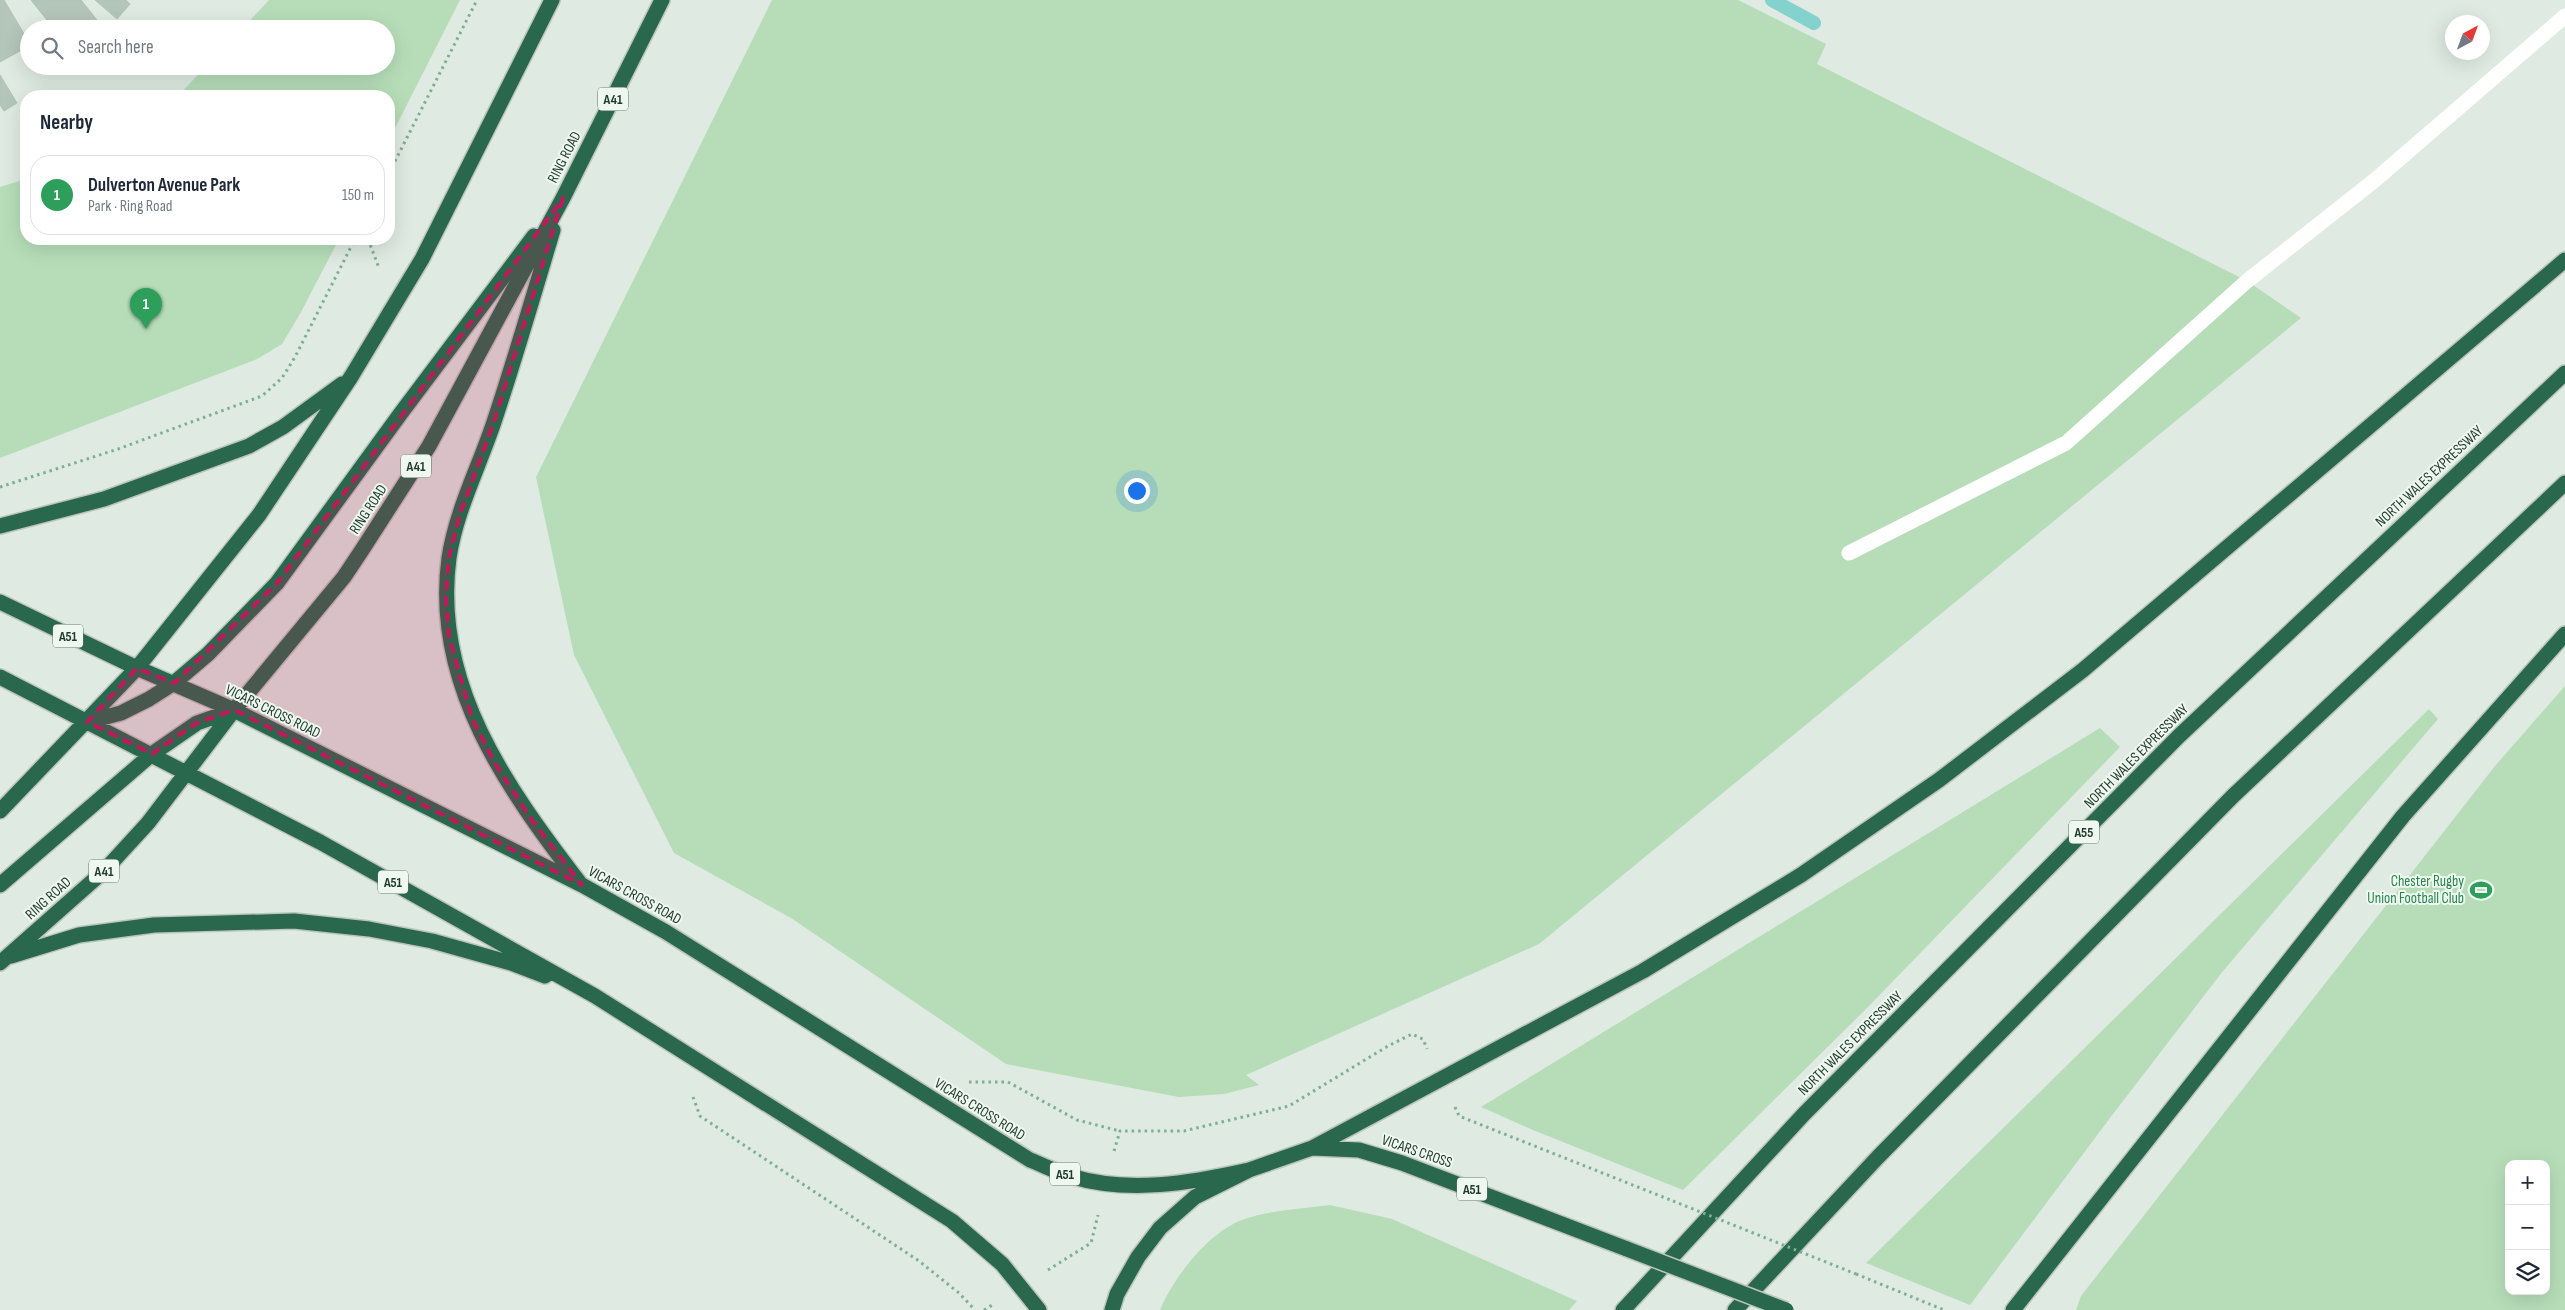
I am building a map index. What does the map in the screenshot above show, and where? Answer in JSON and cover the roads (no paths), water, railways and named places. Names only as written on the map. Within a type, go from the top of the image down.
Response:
[{"type":"highway","points":[[0,810],[88,722],[137,668],[253,523],[350,377],[422,260],[552,0]]},
{"type":"highway","name":"RING ROAD","points":[[3,960],[104,871],[148,823],[189,772],[234,710],[344,577],[429,446],[563,198],[662,0]]},
{"type":"highway","points":[[88,722],[121,713],[174,683],[208,654],[277,583],[401,413],[563,198]]},
{"type":"highway","points":[[563,198],[494,422],[460,515],[449,557],[446,597],[449,636],[458,677],[472,718],[495,763],[532,820],[582,885]]},
{"type":"highway","points":[[1312,1148],[1643,971],[1801,874],[1939,780],[2083,670],[2565,260]]},
{"type":"highway","name":"NORTH WALES EXPRESSWAY","points":[[1623,1310],[1804,1114],[2179,736],[2565,373]]},
{"type":"highway","points":[[0,526],[104,499],[249,446],[282,428],[350,377]]},
{"type":"highway","points":[[1735,1310],[1878,1157],[2233,796],[2565,483]]},
{"type":"highway","name":"VICARS CROSS ROAD","points":[[0,602],[137,668],[234,710],[582,885],[666,932],[1030,1160],[1070,1176],[1095,1181],[1142,1185],[1195,1182],[1249,1170]]},
{"type":"highway","points":[[2013,1310],[2403,816],[2565,634]]},
{"type":"highway","name":"A51","points":[[0,677],[189,772],[320,842],[595,996],[952,1221],[1002,1264],[1039,1310]]},
{"type":"highway","points":[[0,884],[152,754],[197,723],[234,710]]},
{"type":"highway","points":[[3,960],[80,934],[154,925],[294,921],[369,929],[432,941],[511,963],[595,996]]},
{"type":"highway","name":"VICARS CROSS","points":[[1112,1310],[1117,1294],[1138,1257],[1160,1228],[1195,1197],[1249,1170],[1312,1148],[1359,1150],[1402,1163],[1786,1310]]},
{"type":"lane","points":[[1849,553],[2066,442],[2247,281],[2375,180],[2565,16]]},
{"type":"waterway","points":[[1772,0],[1814,23]]},
{"type":"place","name":"Dulverton Avenue Park","points":[[146,329]]},
{"type":"place","name":"Chester Rugby Union Football Club","points":[[2481,890]]}]
